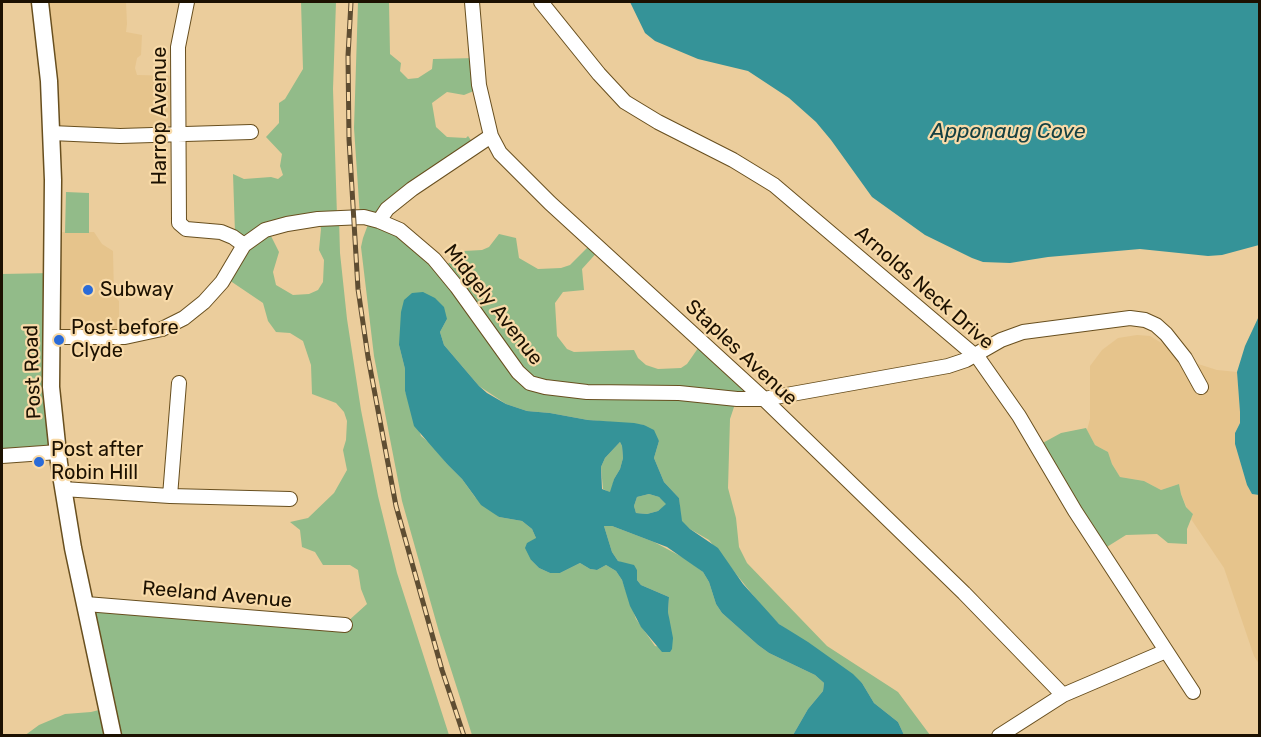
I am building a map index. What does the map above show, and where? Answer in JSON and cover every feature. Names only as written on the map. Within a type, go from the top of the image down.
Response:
[{"type":"main road","name":"Post Road","points":[[40,2],[49,81],[53,180],[51,387],[63,489],[113,735]]},
{"type":"street","name":"Harrop Avenue","points":[[187,2],[178,47],[179,223],[186,230],[221,232],[234,237],[244,245]]},
{"type":"street","name":"Staples Avenue","points":[[472,2],[478,77],[491,136],[500,153],[543,196],[764,399],[964,593],[1063,695]]},
{"type":"street","name":"Arnolds Neck Drive","points":[[541,2],[599,74],[625,102],[658,122],[733,160],[774,185],[974,354],[989,371],[1019,416],[1076,511],[1193,692]]},
{"type":"street","points":[[51,133],[178,135],[252,132]]},
{"type":"street","points":[[51,337],[138,336],[173,324],[194,310],[214,292],[244,245],[265,230],[286,224],[338,217],[364,217],[379,220],[387,209],[412,189],[491,136]]},
{"type":"street","name":"Midgely Avenue","points":[[379,220],[400,230],[434,259],[518,372],[530,383],[554,388],[587,392],[679,393],[737,399],[764,399],[934,369],[957,363],[1000,340],[1023,332],[1086,325],[1122,318],[1139,319],[1156,325],[1185,358],[1201,387]]},
{"type":"street","points":[[170,496],[179,383]]},
{"type":"street","points":[[2,456],[58,452]]},
{"type":"street","points":[[63,489],[170,496],[290,499]]},
{"type":"street","name":"Reeland Avenue","points":[[86,604],[345,625]]},
{"type":"street","points":[[999,735],[1063,695],[1166,651]]},
{"type":"shaded area","points":[[41,2],[126,2],[126,32],[142,35],[141,55],[137,58],[135,68],[137,75],[178,76],[178,135],[53,133]]},
{"type":"shaded area","points":[[54,232],[94,232],[102,244],[113,251],[114,296],[119,301],[119,325],[152,323],[156,330],[53,336]]},
{"type":"shaded area","points":[[1137,335],[1150,336],[1195,363],[1217,370],[1237,372],[1240,423],[1235,433],[1235,444],[1247,485],[1252,494],[1259,495],[1259,664],[1254,656],[1224,568],[1191,519],[1193,514],[1187,508],[1179,484],[1161,490],[1144,481],[1120,477],[1108,452],[1095,445],[1087,430],[1090,419],[1090,366],[1102,350],[1118,338]]},
{"type":"green space","points":[[301,2],[336,2],[333,89],[337,216],[347,319],[361,410],[378,496],[397,573],[449,735],[24,736],[39,725],[65,714],[107,708],[87,603],[346,623],[367,604],[361,589],[358,570],[350,565],[323,565],[315,552],[302,547],[300,530],[290,522],[308,518],[334,493],[347,470],[343,450],[347,421],[344,412],[336,403],[312,394],[311,365],[303,341],[290,333],[276,332],[268,321],[263,303],[226,278],[244,244],[235,233],[233,174],[244,179],[271,177],[278,179],[283,175],[280,166],[282,154],[266,137],[279,123],[279,103],[285,99],[303,69]],"holes":[[[319,218],[321,229],[319,250],[324,260],[323,282],[318,290],[309,294],[293,295],[276,285],[273,272],[279,252],[268,230]]]},
{"type":"green space","points":[[358,2],[389,2],[390,54],[401,63],[400,71],[408,79],[418,78],[432,69],[433,59],[476,58],[481,88],[464,95],[447,92],[432,103],[436,127],[447,137],[466,138],[468,136],[475,146],[383,214],[444,267],[464,251],[482,250],[489,247],[499,234],[516,238],[519,258],[538,269],[561,268],[570,265],[594,241],[600,249],[582,269],[584,290],[563,292],[555,303],[557,336],[567,349],[574,352],[634,350],[638,358],[646,365],[658,369],[681,368],[687,364],[703,341],[761,397],[736,401],[730,419],[728,488],[736,518],[739,547],[747,563],[827,646],[898,692],[930,735],[904,735],[898,722],[874,703],[862,683],[779,624],[764,609],[709,540],[681,521],[679,498],[664,482],[654,458],[659,441],[644,425],[527,411],[506,404],[479,386],[444,345],[440,332],[447,319],[399,345],[405,369],[405,391],[421,436],[462,479],[475,497],[499,517],[522,521],[532,529],[536,538],[531,560],[539,568],[550,573],[560,573],[580,563],[597,570],[606,565],[616,571],[622,580],[636,619],[655,646],[672,649],[668,612],[669,597],[641,585],[637,580],[637,570],[618,561],[612,552],[604,526],[612,526],[654,542],[686,559],[703,572],[722,613],[758,645],[769,653],[815,675],[824,683],[823,691],[808,709],[793,735],[472,735],[439,632],[402,501],[374,356],[361,247],[370,219],[360,217],[354,128]]},
{"type":"green space","points":[[66,192],[89,193],[89,233],[65,233]]},
{"type":"green space","points":[[52,273],[58,451],[2,457],[2,274]]},
{"type":"green space","points":[[1086,428],[1095,445],[1108,452],[1120,477],[1144,481],[1161,490],[1179,484],[1186,507],[1193,514],[1187,529],[1187,544],[1168,543],[1157,534],[1126,535],[1102,550],[1039,445],[1061,433]]},
{"type":"green space","points":[[620,442],[623,458],[611,493],[603,489],[601,467],[605,458]]},
{"type":"green space","points":[[649,494],[659,497],[667,504],[658,511],[647,514],[636,513],[634,506],[637,497]]},
{"type":"water","name":"Apponaug Cove","points":[[630,2],[1259,2],[1259,245],[1222,255],[1208,256],[1140,249],[1048,257],[1010,263],[983,262],[972,258],[925,235],[872,197],[816,122],[789,98],[748,71],[698,59],[655,41],[645,33]]},
{"type":"water","points":[[423,292],[435,298],[444,307],[447,319],[440,332],[444,345],[479,386],[506,404],[527,411],[588,420],[634,423],[654,430],[659,441],[654,458],[664,482],[679,498],[682,521],[718,548],[743,584],[779,624],[853,674],[862,683],[874,703],[898,722],[904,735],[793,735],[808,709],[823,691],[824,683],[815,675],[769,653],[758,645],[722,613],[703,572],[667,547],[612,526],[604,526],[612,552],[618,561],[634,565],[637,570],[637,580],[641,585],[669,597],[668,612],[673,638],[670,652],[662,652],[641,627],[630,606],[622,580],[616,571],[606,565],[597,570],[590,569],[580,563],[560,573],[550,573],[539,568],[531,560],[525,548],[527,543],[536,538],[532,529],[522,521],[499,517],[481,505],[462,479],[414,426],[405,391],[405,369],[399,345],[404,300],[412,293]],"holes":[[[620,442],[623,458],[610,492],[602,489],[601,467],[605,458]],[[649,494],[659,497],[666,504],[658,511],[647,514],[636,513],[634,506],[637,497]]]},
{"type":"water","points":[[1259,316],[1259,495],[1252,494],[1247,485],[1235,444],[1235,433],[1240,423],[1237,372],[1245,346]]},
{"type":"railway","points":[[351,2],[348,56],[349,139],[358,289],[368,357],[396,506],[442,670],[464,736]]},
{"type":"place","name":"Subway","points":[[88,290]]},
{"type":"place","name":"Post before Clyde","points":[[59,340]]},
{"type":"place","name":"Post after Robin Hill","points":[[39,462]]}]
